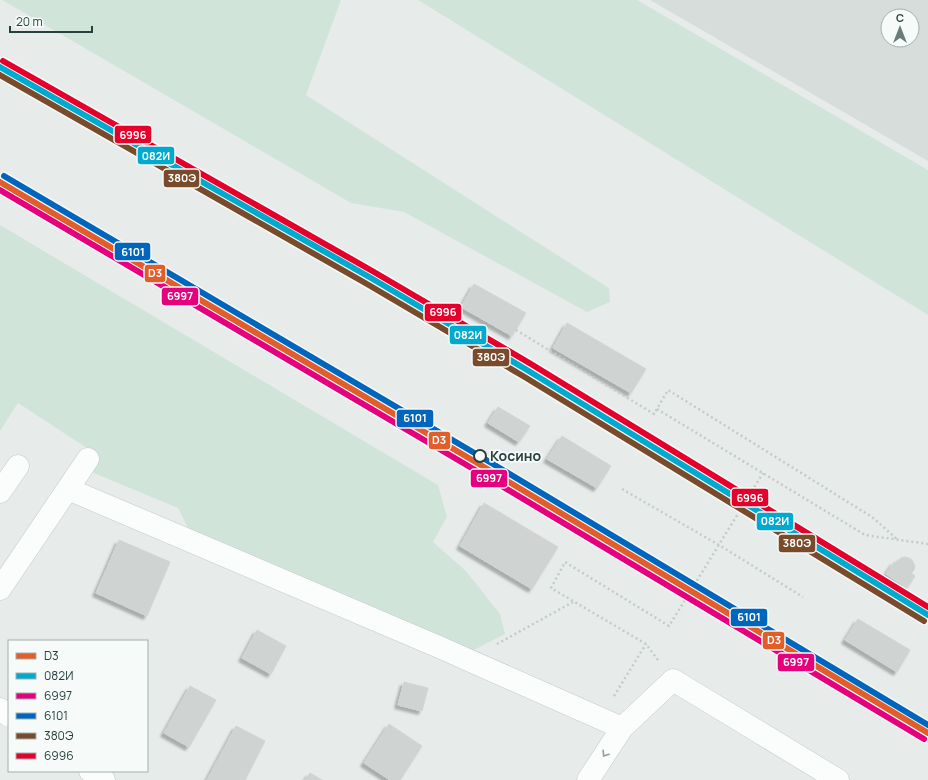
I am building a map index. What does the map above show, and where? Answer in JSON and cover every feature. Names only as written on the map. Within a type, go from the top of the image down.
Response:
[{"type":"street","points":[[0,589],[88,458]]},
{"type":"street","points":[[0,492],[18,466]]},
{"type":"street","points":[[68,489],[469,660],[622,728]]},
{"type":"street","points":[[588,780],[622,728],[673,680],[838,780]]},
{"type":"street","points":[[92,772],[104,780]]},
{"type":"path","points":[[516,330],[654,414],[668,390],[872,517],[898,540]]},
{"type":"path","points":[[657,409],[865,535],[928,544]]},
{"type":"path","points":[[600,718],[646,644],[551,588],[565,562],[669,626],[763,473]]},
{"type":"path","points":[[622,489],[719,545],[803,597]]},
{"type":"path","points":[[469,660],[573,602]]},
{"type":"shaded area","points":[[650,0],[928,0],[928,161]]},
{"type":"green space","points":[[2,0],[341,0],[306,95],[609,288],[610,302],[587,312],[404,212],[351,203]]},
{"type":"green space","points":[[418,0],[637,0],[928,170],[928,315]]},
{"type":"green space","points":[[0,225],[438,485],[447,517],[433,542],[466,571],[500,614],[505,634],[472,651],[190,532],[178,508],[89,471],[99,456],[18,403],[0,431]]},
{"type":"building","points":[[474,284],[526,313],[512,336],[461,307]]},
{"type":"building","points":[[567,323],[646,369],[631,393],[553,348]]},
{"type":"building","points":[[498,407],[530,426],[519,442],[488,423]]},
{"type":"building","points":[[562,436],[611,466],[597,488],[547,459]]},
{"type":"building","points":[[484,503],[558,547],[532,589],[460,546]]},
{"type":"building","points":[[119,540],[170,562],[147,616],[96,593]]},
{"type":"building","points":[[905,557],[912,560],[915,566],[911,573],[915,576],[907,588],[886,574],[894,562],[896,563],[901,558]]},
{"type":"building","points":[[858,619],[910,650],[897,672],[845,640]]},
{"type":"building","points":[[257,630],[286,646],[271,674],[242,658]]},
{"type":"building","points":[[404,682],[428,688],[422,711],[398,705]]},
{"type":"building","points":[[190,686],[216,700],[189,747],[164,733]]},
{"type":"building","points":[[389,724],[422,746],[400,780],[390,780],[364,763]]},
{"type":"building","points":[[236,726],[265,741],[245,780],[207,780]]},
{"type":"building","points":[[310,773],[322,780],[305,780]]},
{"type":"transit line","name":"6996","points":[[3,61],[374,272],[531,364],[928,607]]},
{"type":"transit line","name":"082И","points":[[0,67],[371,278],[527,370],[928,615]]},
{"type":"transit line","name":"380Э","points":[[0,75],[367,284],[523,376],[924,621]]},
{"type":"transit line","name":"6101","points":[[4,176],[483,458],[928,725]]},
{"type":"transit line","name":"D3","points":[[0,182],[479,464],[928,733]]},
{"type":"transit line","name":"6997","points":[[0,190],[475,470],[924,739]]},
{"type":"place","name":"Косино","points":[[480,456]]}]
